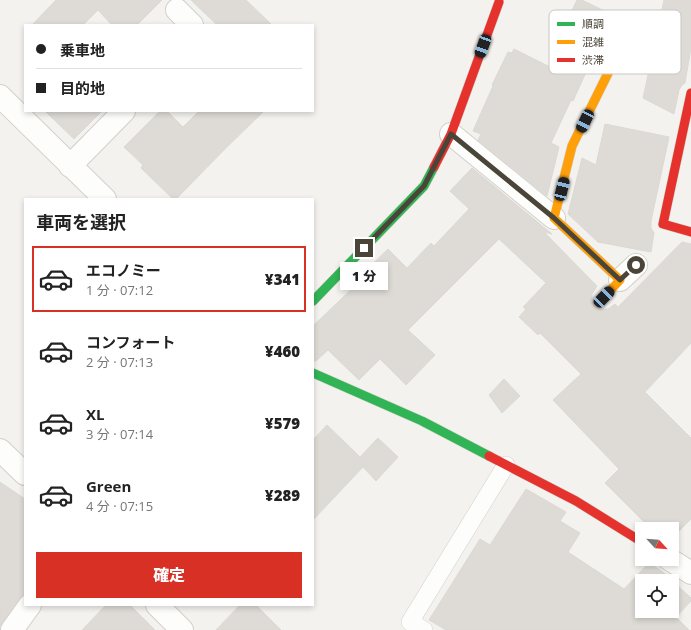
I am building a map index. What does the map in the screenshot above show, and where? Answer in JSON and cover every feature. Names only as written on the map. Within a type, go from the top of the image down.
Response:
[{"type":"street","points":[[314,300],[424,186],[451,134],[499,1]]},
{"type":"street","points":[[554,218],[572,146],[608,74]]},
{"type":"street","points":[[691,93],[663,224],[691,232]]},
{"type":"street","points":[[0,96],[104,198]]},
{"type":"street","points":[[70,166],[123,112]]},
{"type":"street","points":[[451,134],[554,218],[620,280]]},
{"type":"street","points":[[604,297],[636,265]]},
{"type":"street","points":[[314,373],[422,421],[576,501],[635,538]]},
{"type":"street","points":[[0,450],[24,473]]},
{"type":"street","points":[[679,565],[691,573]]},
{"type":"street","points":[[12,630],[29,606]]},
{"type":"street","points":[[158,606],[182,630]]},
{"type":"street","points":[[0,626],[7,630]]},
{"type":"lane","points":[[424,630],[410,622],[506,465]]},
{"type":"building","points":[[56,0],[162,0],[138,24],[111,24],[98,10],[84,24],[33,24]]},
{"type":"building","points":[[191,0],[246,0],[271,24],[216,24]]},
{"type":"building","points":[[577,0],[582,0],[603,10],[572,10]]},
{"type":"building","points":[[664,0],[691,0],[691,48],[685,83],[679,90],[674,114],[643,98],[648,74],[681,74],[681,10],[662,10]]},
{"type":"building","points":[[514,49],[549,66],[549,74],[585,74],[551,143],[559,147],[547,196],[478,140],[481,134],[473,131],[493,86],[492,85],[508,52],[512,53]]},
{"type":"building","points":[[46,112],[101,112],[74,139]]},
{"type":"building","points":[[159,112],[168,112],[183,127],[198,112],[263,112],[177,198],[172,198],[141,168],[143,165],[124,147]]},
{"type":"building","points":[[605,124],[669,137],[651,221],[651,228],[654,233],[651,252],[598,242],[568,214],[582,158],[596,165]]},
{"type":"building","points":[[472,168],[552,234],[544,232],[597,286],[592,294],[592,300],[595,306],[601,309],[608,309],[615,304],[618,307],[682,242],[691,244],[691,343],[645,392],[691,438],[691,519],[679,531],[679,522],[644,522],[605,483],[619,469],[553,400],[581,374],[540,333],[538,335],[519,317],[526,309],[523,307],[546,283],[499,239],[408,330],[435,355],[406,385],[380,359],[359,380],[328,350],[316,361],[314,361],[314,325],[361,280],[359,277],[388,249],[407,268],[431,243],[434,246],[469,209],[450,191]]},
{"type":"building","points":[[504,379],[520,396],[502,413],[489,395]]},
{"type":"building","points":[[327,425],[360,457],[378,438],[398,457],[376,481],[363,467],[314,519],[314,439]]},
{"type":"building","points":[[0,482],[24,498],[24,595],[20,598],[0,627]]},
{"type":"building","points":[[526,489],[566,512],[560,521],[580,533],[568,552],[624,589],[635,578],[635,618],[677,618],[689,630],[446,630],[429,620],[480,539],[490,545]]},
{"type":"building","points":[[646,566],[654,566],[665,574],[638,574]]},
{"type":"building","points":[[679,587],[691,598],[691,601],[679,614]]},
{"type":"building","points":[[105,606],[131,606],[155,630],[82,630]]},
{"type":"building","points":[[239,606],[257,606],[281,630],[216,630]]},
{"type":"traffic: fast","points":[[314,300],[424,186],[434,167]]},
{"type":"traffic: fast","points":[[314,373],[422,421],[489,456]]},
{"type":"traffic: slow","points":[[604,297],[620,280],[554,218],[572,146],[608,74]]},
{"type":"traffic: jam","points":[[434,167],[451,134],[499,2]]},
{"type":"traffic: jam","points":[[691,93],[663,224],[691,232]]},
{"type":"traffic: jam","points":[[489,456],[576,501],[635,538]]},
{"type":"route","points":[[364,248],[424,186],[451,134],[554,218],[620,280],[636,265]]}]
